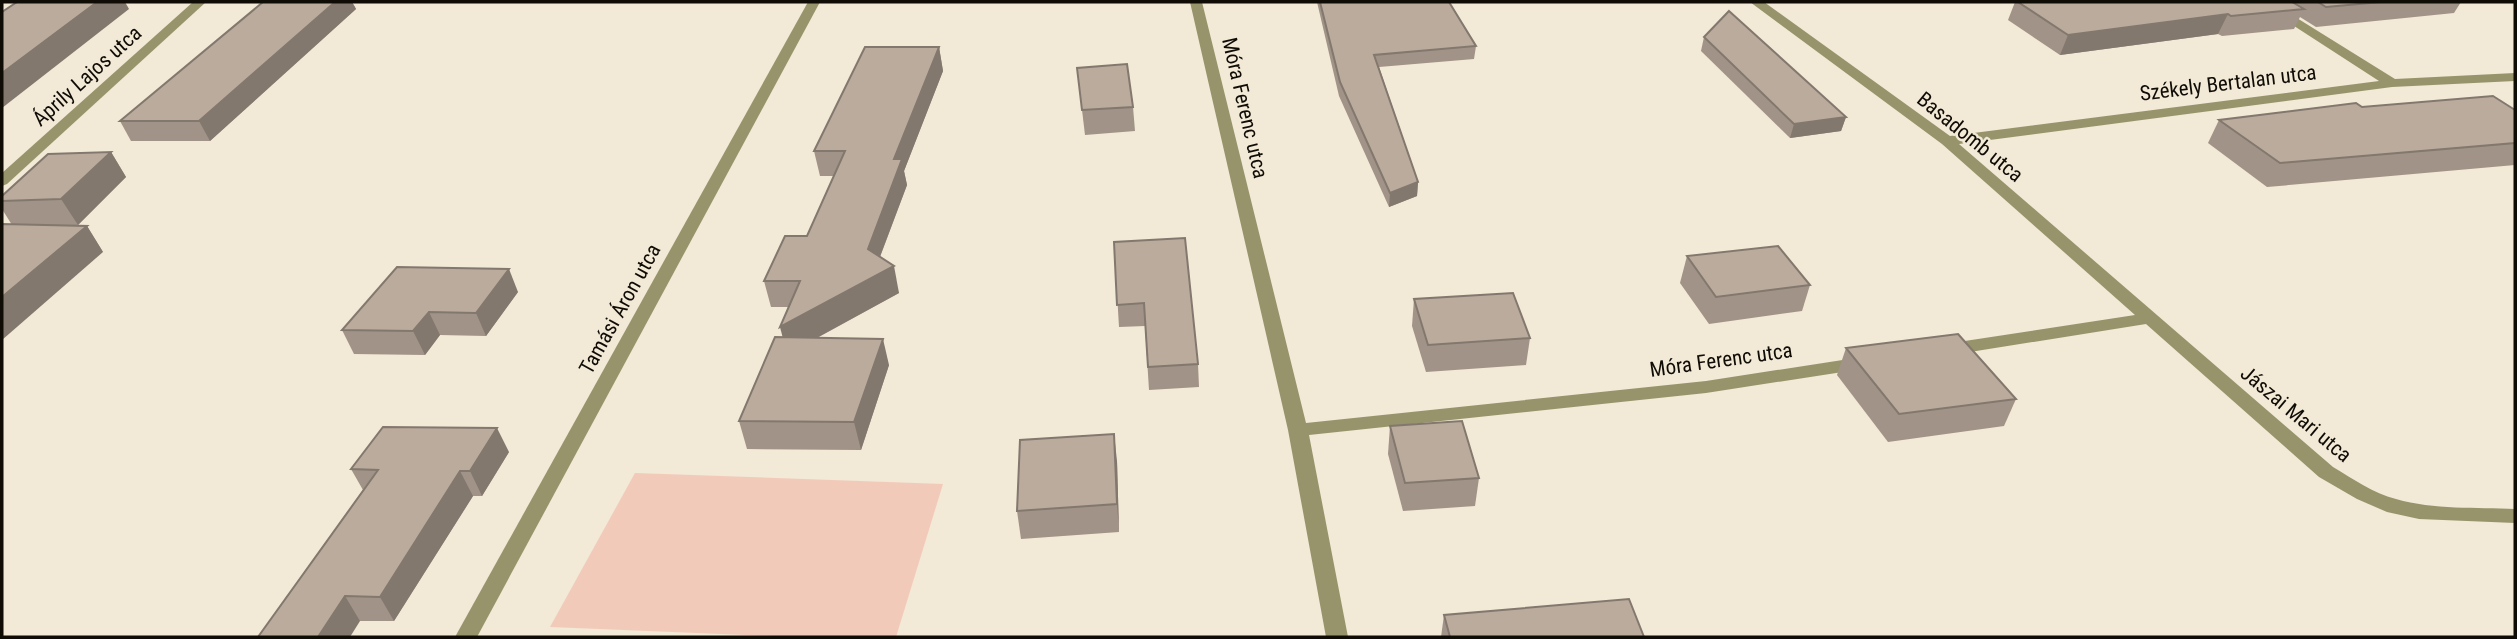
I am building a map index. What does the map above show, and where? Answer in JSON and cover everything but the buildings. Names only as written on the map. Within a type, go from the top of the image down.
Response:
[{"type":"street","name":"Áprily Lajos utca","points":[[2,181],[200,2]]},
{"type":"street","name":"Tamási Áron utca","points":[[466,637],[814,2]]},
{"type":"street","name":"Móra Ferenc utca","points":[[1196,2],[1298,430],[1337,637]]},
{"type":"street","name":"Basadomb utca","points":[[1756,2],[1947,141],[2149,318]]},
{"type":"street","points":[[2263,2],[2392,83]]},
{"type":"street","name":"Székely Bertalan utca","points":[[1947,141],[2392,83],[2515,77]]},
{"type":"street","points":[[1928,352],[2149,318]]},
{"type":"street","name":"Jászai Mari utca","points":[[2149,318],[2326,472],[2358,492],[2403,509],[2442,514],[2515,516]]},
{"type":"street","name":"Móra Ferenc utca","points":[[1298,430],[1706,387],[1886,359]]},
{"type":"shaded area","points":[[635,473],[943,484],[896,637],[797,637],[550,627]]}]
